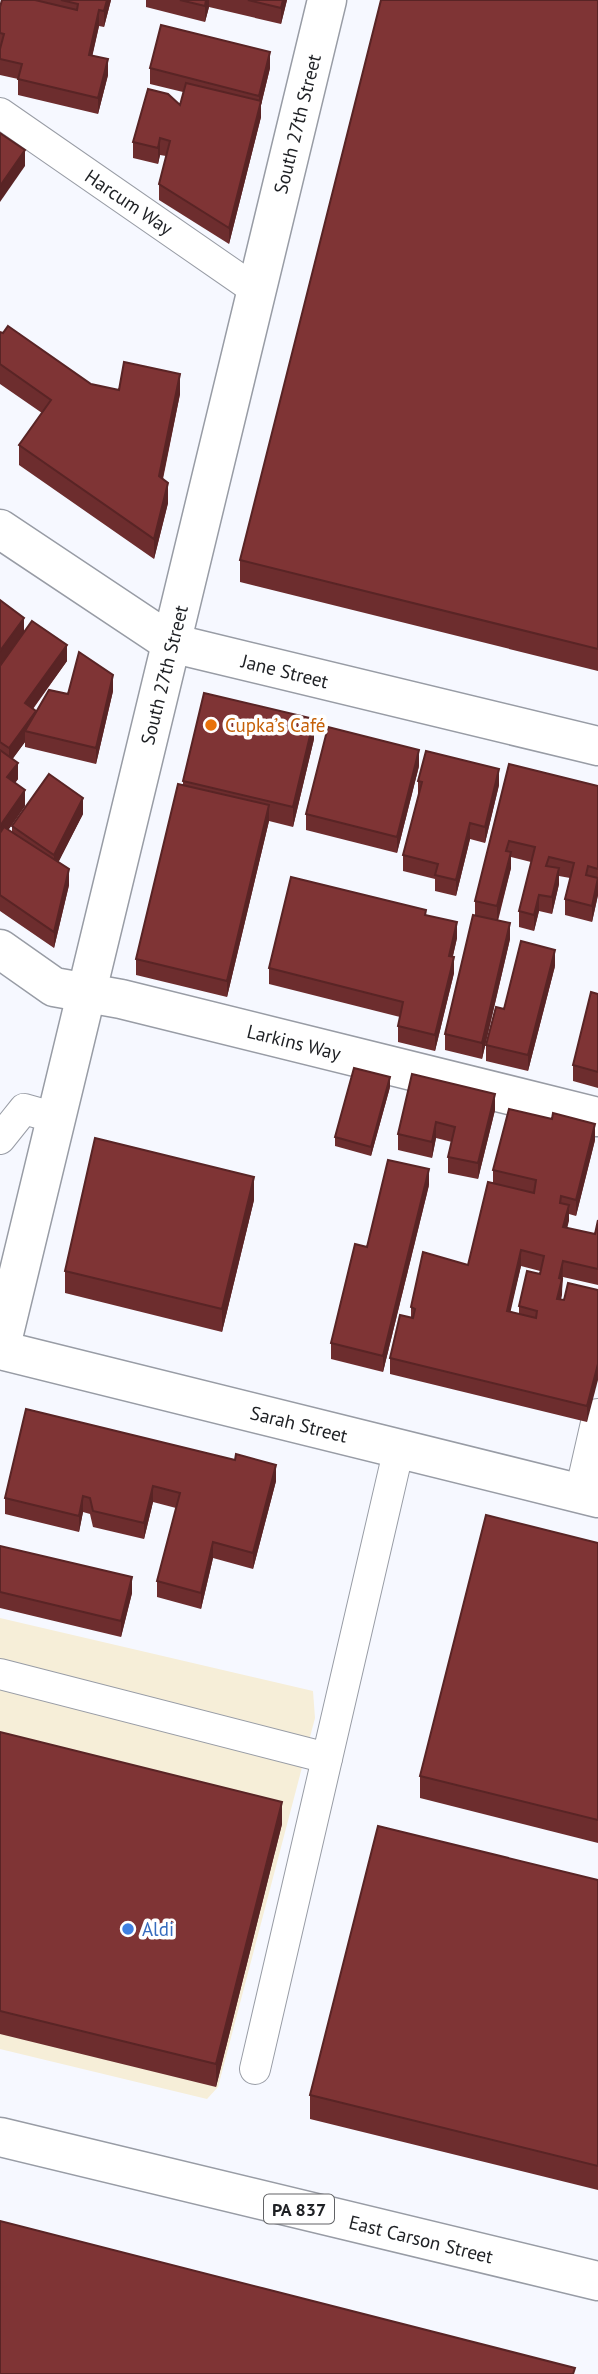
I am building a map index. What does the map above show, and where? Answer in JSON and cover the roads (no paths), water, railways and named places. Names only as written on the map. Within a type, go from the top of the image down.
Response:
[{"type":"street","name":"South 27th Street","points":[[0,1350],[327,0]]},
{"type":"street","name":"Jane Street","points":[[0,529],[171,643],[598,746]]},
{"type":"street","name":"Larkins Way","points":[[0,949],[54,987],[598,1117]]},
{"type":"street","name":"Sarah Street","points":[[0,1350],[589,1496]]},
{"type":"street","name":"East Carson Street","points":[[0,2137],[598,2281]]},
{"type":"lane","name":"Harcum Way","points":[[0,113],[257,291]]},
{"type":"lane","points":[[0,1139],[24,1109],[56,1118]]},
{"type":"lane","points":[[589,1496],[598,1414]]},
{"type":"lane","points":[[255,2069],[399,1448]]},
{"type":"lane","points":[[0,1674],[327,1758]]},
{"type":"place","name":"Cupka’s Café","points":[[211,725]]},
{"type":"place","name":"Aldi","points":[[128,1929]]}]
